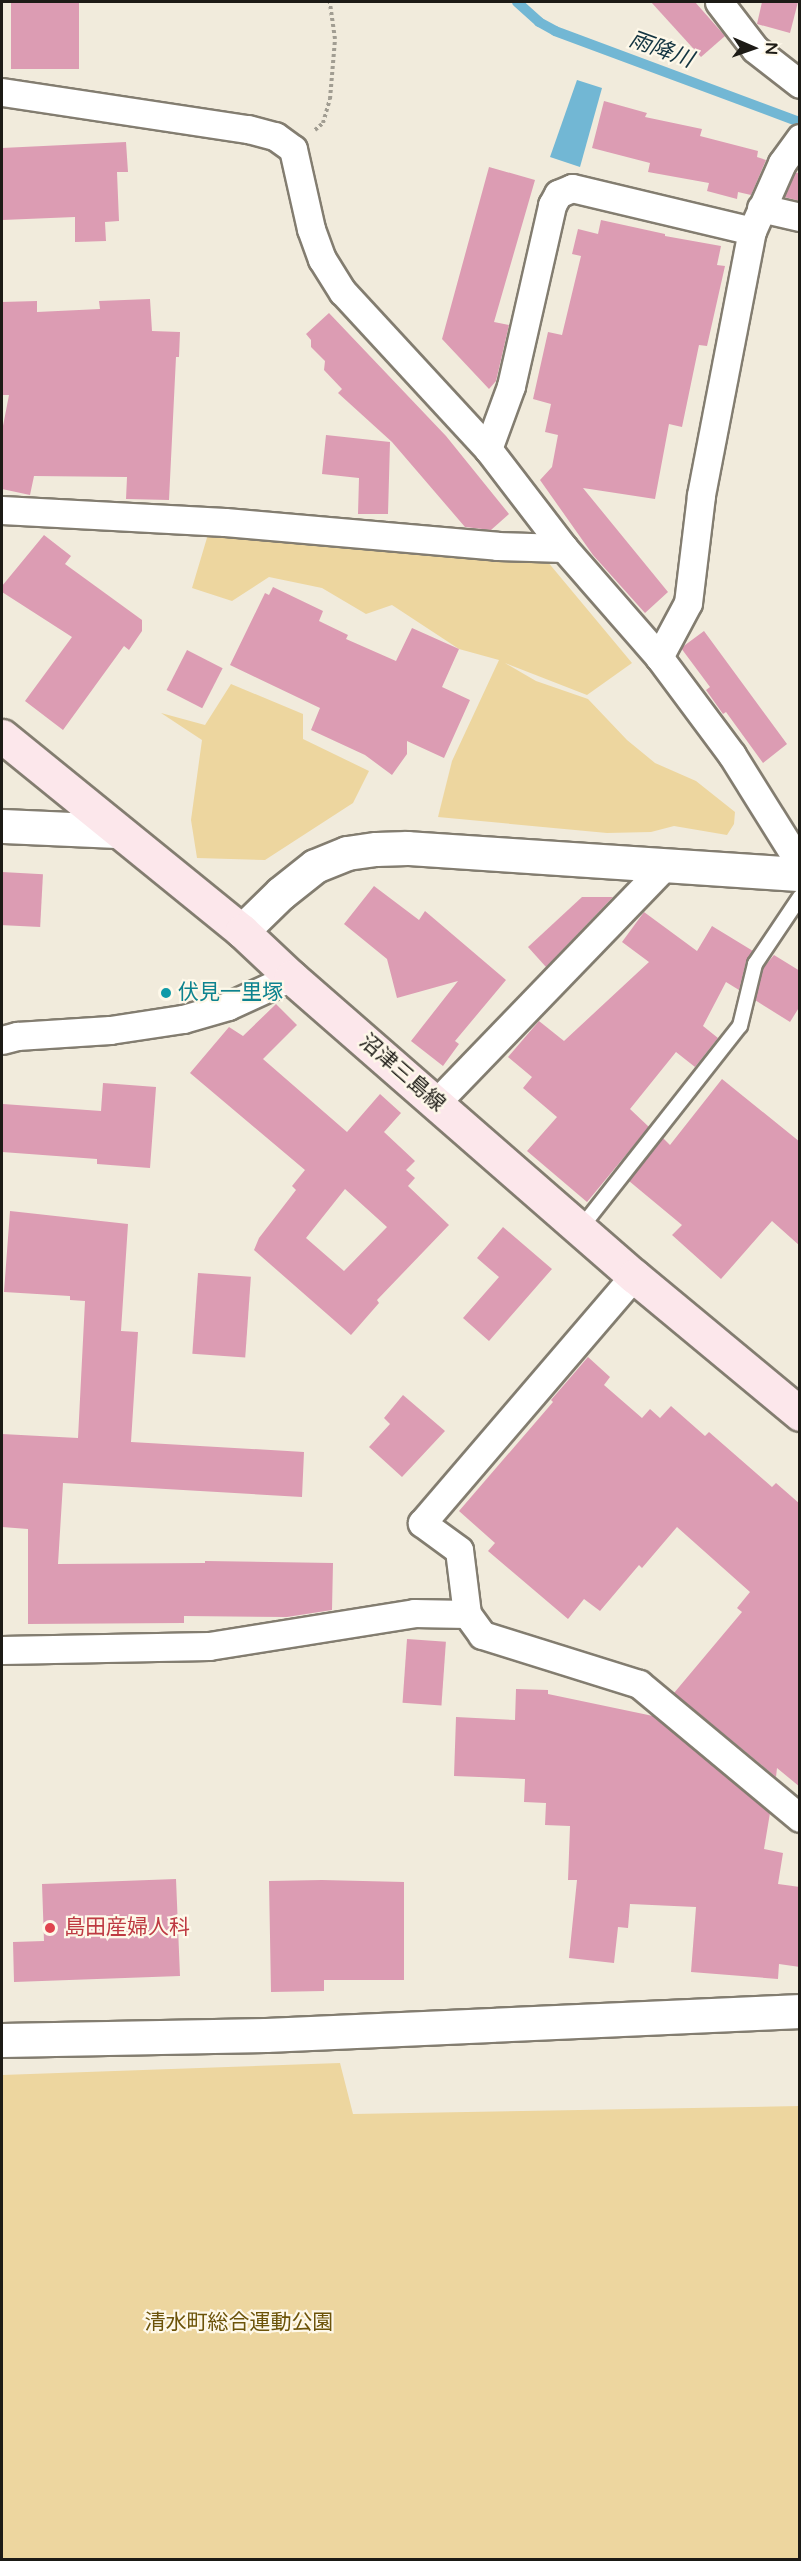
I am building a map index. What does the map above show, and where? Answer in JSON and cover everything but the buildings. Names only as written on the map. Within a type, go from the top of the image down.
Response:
[{"type":"main road","name":"沼津三島線","points":[[2,735],[242,931],[291,977],[580,1230],[800,1413]]},
{"type":"street","points":[[719,2],[755,49],[800,84]]},
{"type":"street","points":[[2,92],[248,129],[275,136],[293,149],[311,229],[322,259],[343,292],[488,449],[564,548],[659,657],[732,755],[800,864]]},
{"type":"street","points":[[659,657],[688,603],[700,495],[757,219],[782,163],[800,138]]},
{"type":"street","points":[[488,449],[511,386],[552,205],[558,194],[572,188],[757,219],[800,217]]},
{"type":"street","points":[[2,510],[225,522],[497,546],[564,548]]},
{"type":"street","points":[[2,826],[117,831]]},
{"type":"street","points":[[242,931],[281,892],[315,866],[347,852],[407,848],[800,874]]},
{"type":"street","points":[[436,1103],[666,865]]},
{"type":"street","points":[[2,1040],[17,1036],[110,1030],[183,1019],[228,1006],[291,977]]},
{"type":"street","points":[[634,1276],[422,1523],[459,1550],[467,1614],[482,1635],[639,1684],[800,1818]]},
{"type":"street","points":[[2,1650],[209,1646],[414,1613],[467,1614]]},
{"type":"street","points":[[2,2040],[266,2035],[800,2011]]},
{"type":"lane","points":[[580,1230],[740,1026],[755,964],[800,897]]},
{"type":"path","points":[[293,149],[323,123],[330,99],[335,39],[330,2]]},
{"type":"green space","points":[[212,521],[483,559],[547,561],[632,663],[587,695],[505,663],[536,681],[588,699],[627,740],[655,763],[696,781],[735,812],[734,824],[727,835],[674,826],[651,832],[607,833],[438,817],[452,761],[499,660],[459,649],[392,605],[366,614],[322,588],[269,577],[232,601],[192,588]]},
{"type":"green space","points":[[231,684],[303,714],[303,739],[369,771],[353,803],[265,860],[197,858],[191,820],[202,740],[161,713],[205,725]]},
{"type":"green space","name":"清水町総合運動公園","points":[[340,2063],[353,2114],[799,2106],[799,2559],[2,2559],[2,2075]]},
{"type":"water","points":[[577,80],[602,88],[580,167],[550,157]]},
{"type":"waterway","name":"雨降川","points":[[517,2],[539,22],[555,31],[800,122]]},
{"type":"place","name":"伏見一里塚","points":[[166,993]]},
{"type":"place","name":"島田産婦人科","points":[[50,1928]]}]
